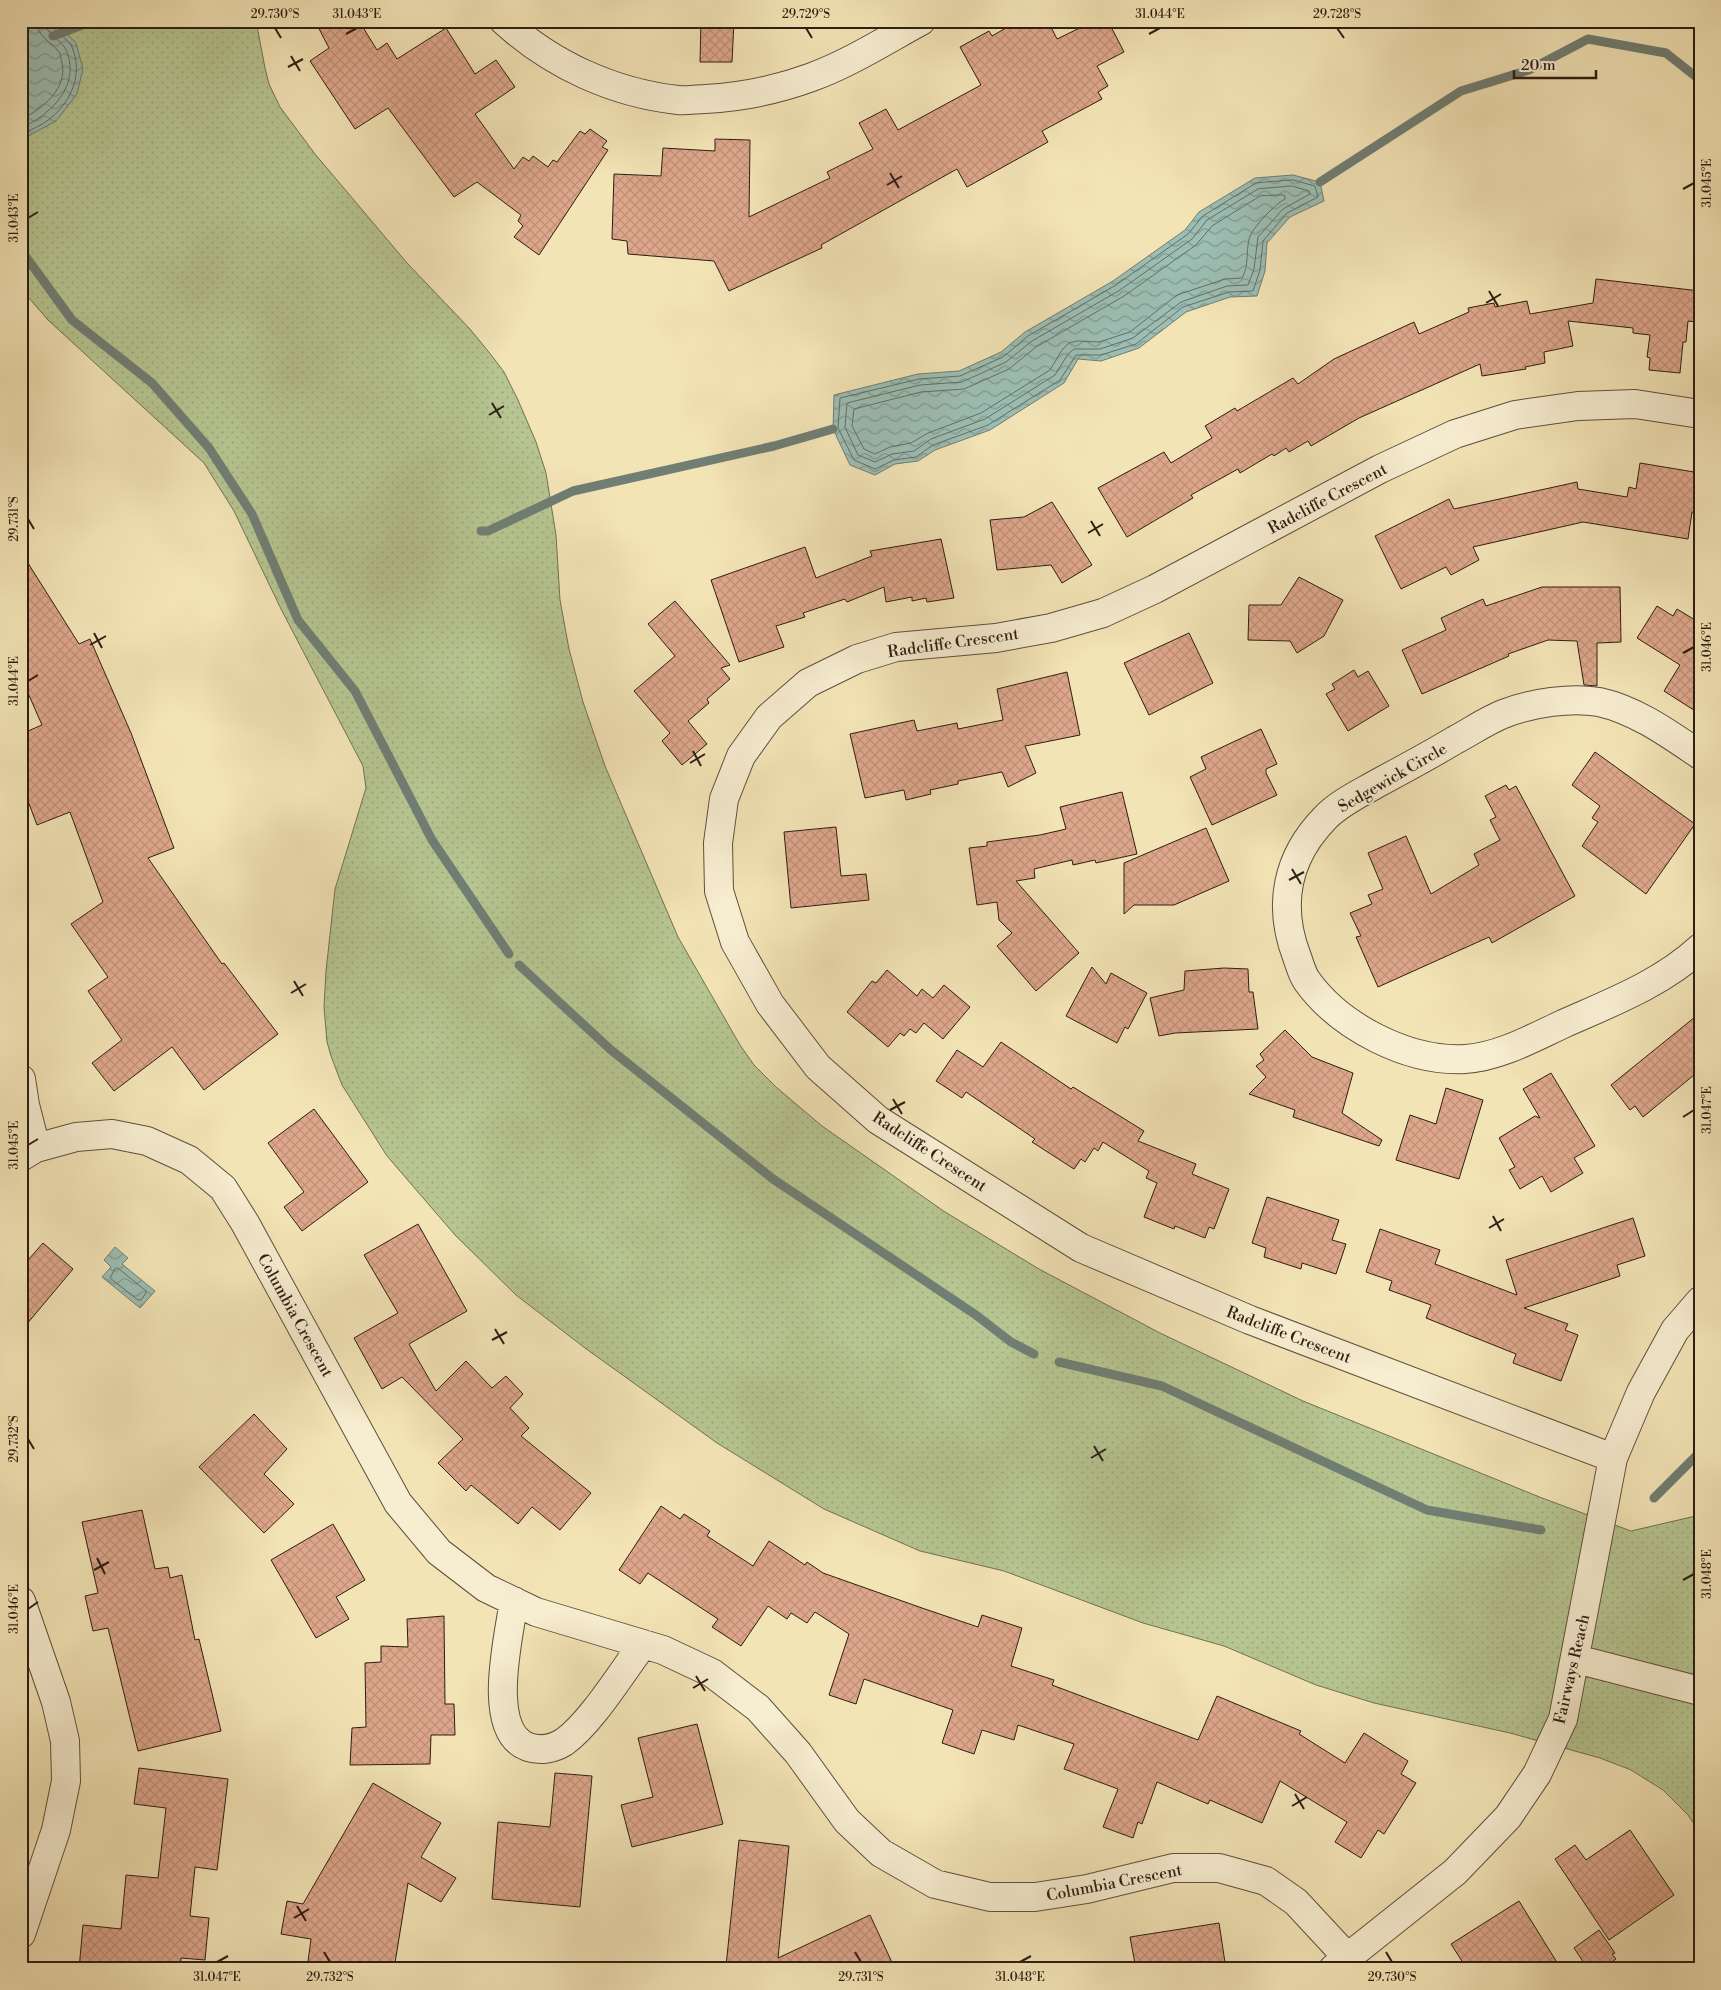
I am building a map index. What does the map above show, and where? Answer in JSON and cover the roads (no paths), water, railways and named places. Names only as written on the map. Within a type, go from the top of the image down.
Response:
[{"type":"street","points":[[504,21],[554,59],[593,78],[634,92],[680,100],[727,98],[766,91],[814,76],[921,21]]},
{"type":"street","name":"Radcliffe Crescent","points":[[1613,1458],[1250,1320],[1081,1248],[878,1120],[818,1067],[770,1004],[735,942],[719,891],[718,844],[724,799],[741,756],[769,717],[808,683],[857,658],[896,647],[996,638],[1051,628],[1103,613],[1155,588],[1380,469],[1455,434],[1515,415],[1578,406],[1635,404],[1700,414]]},
{"type":"street","name":"Sedgewick Circle","points":[[1700,756],[1668,733],[1636,716],[1598,702],[1563,700],[1505,713],[1359,794],[1327,816],[1307,839],[1292,867],[1287,898],[1291,942],[1306,980],[1335,1011],[1374,1038],[1423,1056],[1466,1059],[1505,1050],[1631,993],[1683,964],[1700,948]]},
{"type":"street","points":[[21,1079],[29,1152]]},
{"type":"street","name":"Columbia Crescent","points":[[29,1152],[76,1137],[112,1134],[147,1141],[189,1160],[223,1188],[245,1222],[398,1503],[438,1552],[486,1588],[536,1612],[663,1650],[712,1673],[758,1708],[798,1753],[847,1821],[881,1853],[935,1884],[990,1897],[1035,1897],[1087,1889],[1173,1868],[1219,1868],[1266,1881],[1296,1902],[1340,1963]]},
{"type":"street","name":"Fairways Reach","points":[[1340,1963],[1454,1872],[1508,1817],[1537,1774],[1563,1719],[1613,1458],[1641,1392],[1675,1330],[1700,1301]]},
{"type":"street","points":[[21,1601],[56,1702],[65,1741],[66,1781],[56,1830],[21,1934]]},
{"type":"street","points":[[514,1602],[502,1691],[504,1716],[511,1733],[522,1745],[535,1749],[551,1749],[564,1742],[582,1725],[643,1644]]},
{"type":"street","points":[[1576,1659],[1700,1691]]},
{"type":"water","points":[[21,21],[54,21],[76,43],[83,69],[77,94],[56,121],[21,140]]},
{"type":"water","points":[[1293,175],[1320,182],[1324,201],[1290,217],[1267,243],[1265,271],[1257,296],[1230,297],[1186,312],[1139,348],[1101,361],[1078,359],[1064,383],[990,430],[935,450],[918,461],[895,464],[875,475],[850,465],[833,429],[834,395],[918,374],[959,371],[1001,352],[1025,332],[1113,281],[1185,230],[1199,212],[1255,178]]},
{"type":"water","points":[[115,1247],[128,1258],[122,1264],[155,1291],[140,1308],[102,1277],[111,1267],[104,1260]]},
{"type":"waterway","points":[[53,36],[80,26],[87,21]]},
{"type":"waterway","points":[[1320,182],[1461,91],[1529,70],[1588,39],[1666,53],[1700,80]]},
{"type":"waterway","points":[[21,250],[72,320],[152,383],[209,448],[252,514],[298,620],[355,691],[432,840],[509,954]]},
{"type":"waterway","points":[[481,531],[488,531],[573,491],[774,446],[833,429]]},
{"type":"waterway","points":[[519,965],[611,1050],[773,1179],[976,1315],[1011,1342],[1034,1354]]},
{"type":"waterway","points":[[1059,1362],[1162,1386],[1427,1510],[1541,1530]]},
{"type":"waterway","points":[[1654,1498],[1700,1452]]}]
